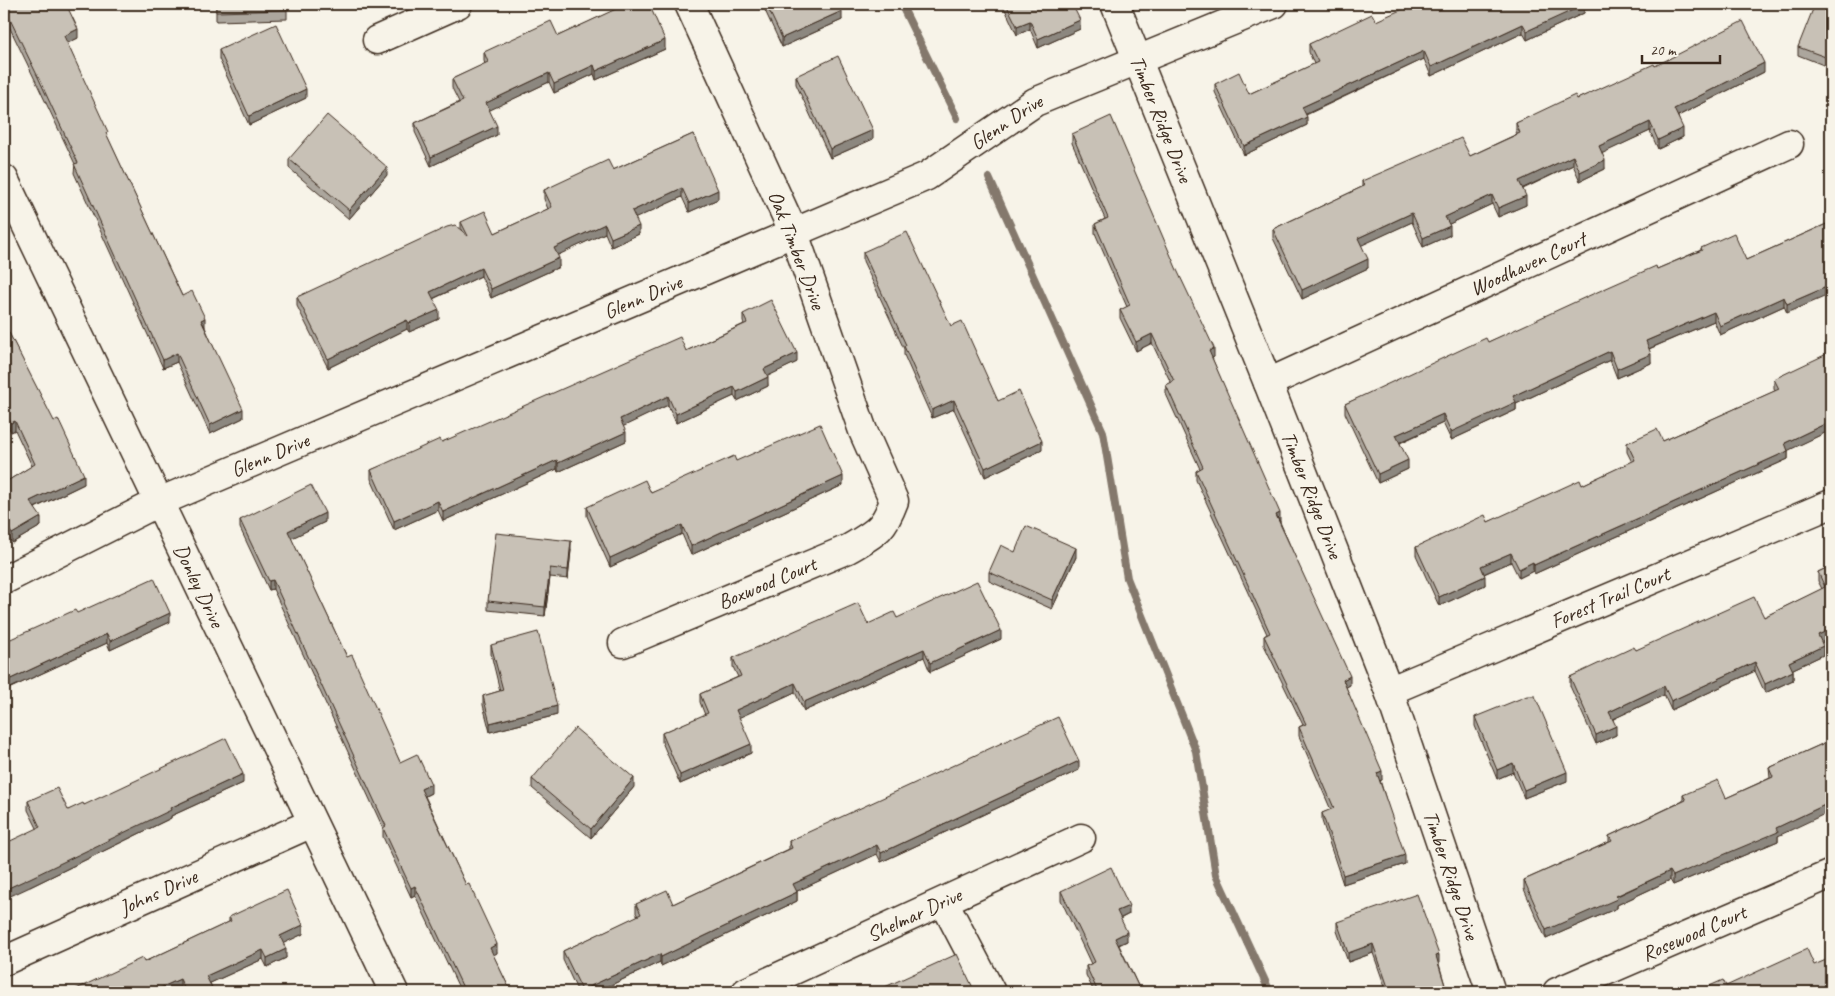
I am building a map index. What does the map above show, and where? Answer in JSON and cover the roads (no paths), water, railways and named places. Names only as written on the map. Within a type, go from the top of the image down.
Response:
[{"type":"street","points":[[377,40],[458,4]]},
{"type":"street","name":"Oak Timber Drive","points":[[690,4],[794,233],[864,431],[894,501]]},
{"type":"street","name":"Timber Ridge Drive","points":[[1115,4],[1268,383],[1389,691],[1491,992]]},
{"type":"street","name":"Glenn Drive","points":[[4,580],[160,502],[927,176],[1035,102],[1274,4]]},
{"type":"street","name":"Woodhaven Court","points":[[1268,383],[1789,144]]},
{"type":"street","name":"Donley Drive","points":[[4,179],[394,992]]},
{"type":"street","name":"Boxwood Court","points":[[623,644],[848,549],[879,531],[889,516],[894,501]]},
{"type":"street","name":"Forest Trail Court","points":[[1389,691],[1831,504]]},
{"type":"street","name":"Johns Drive","points":[[4,961],[312,823]]},
{"type":"street","name":"Shelmar Drive","points":[[746,992],[1081,838]]},
{"type":"street","name":"Rosewood Court","points":[[1557,992],[1831,874]]},
{"type":"street","points":[[944,902],[991,992]]},
{"type":"waterway","points":[[901,4],[957,118]]},
{"type":"waterway","points":[[989,178],[1103,432],[1127,578],[1196,751],[1216,875],[1270,992]]}]
